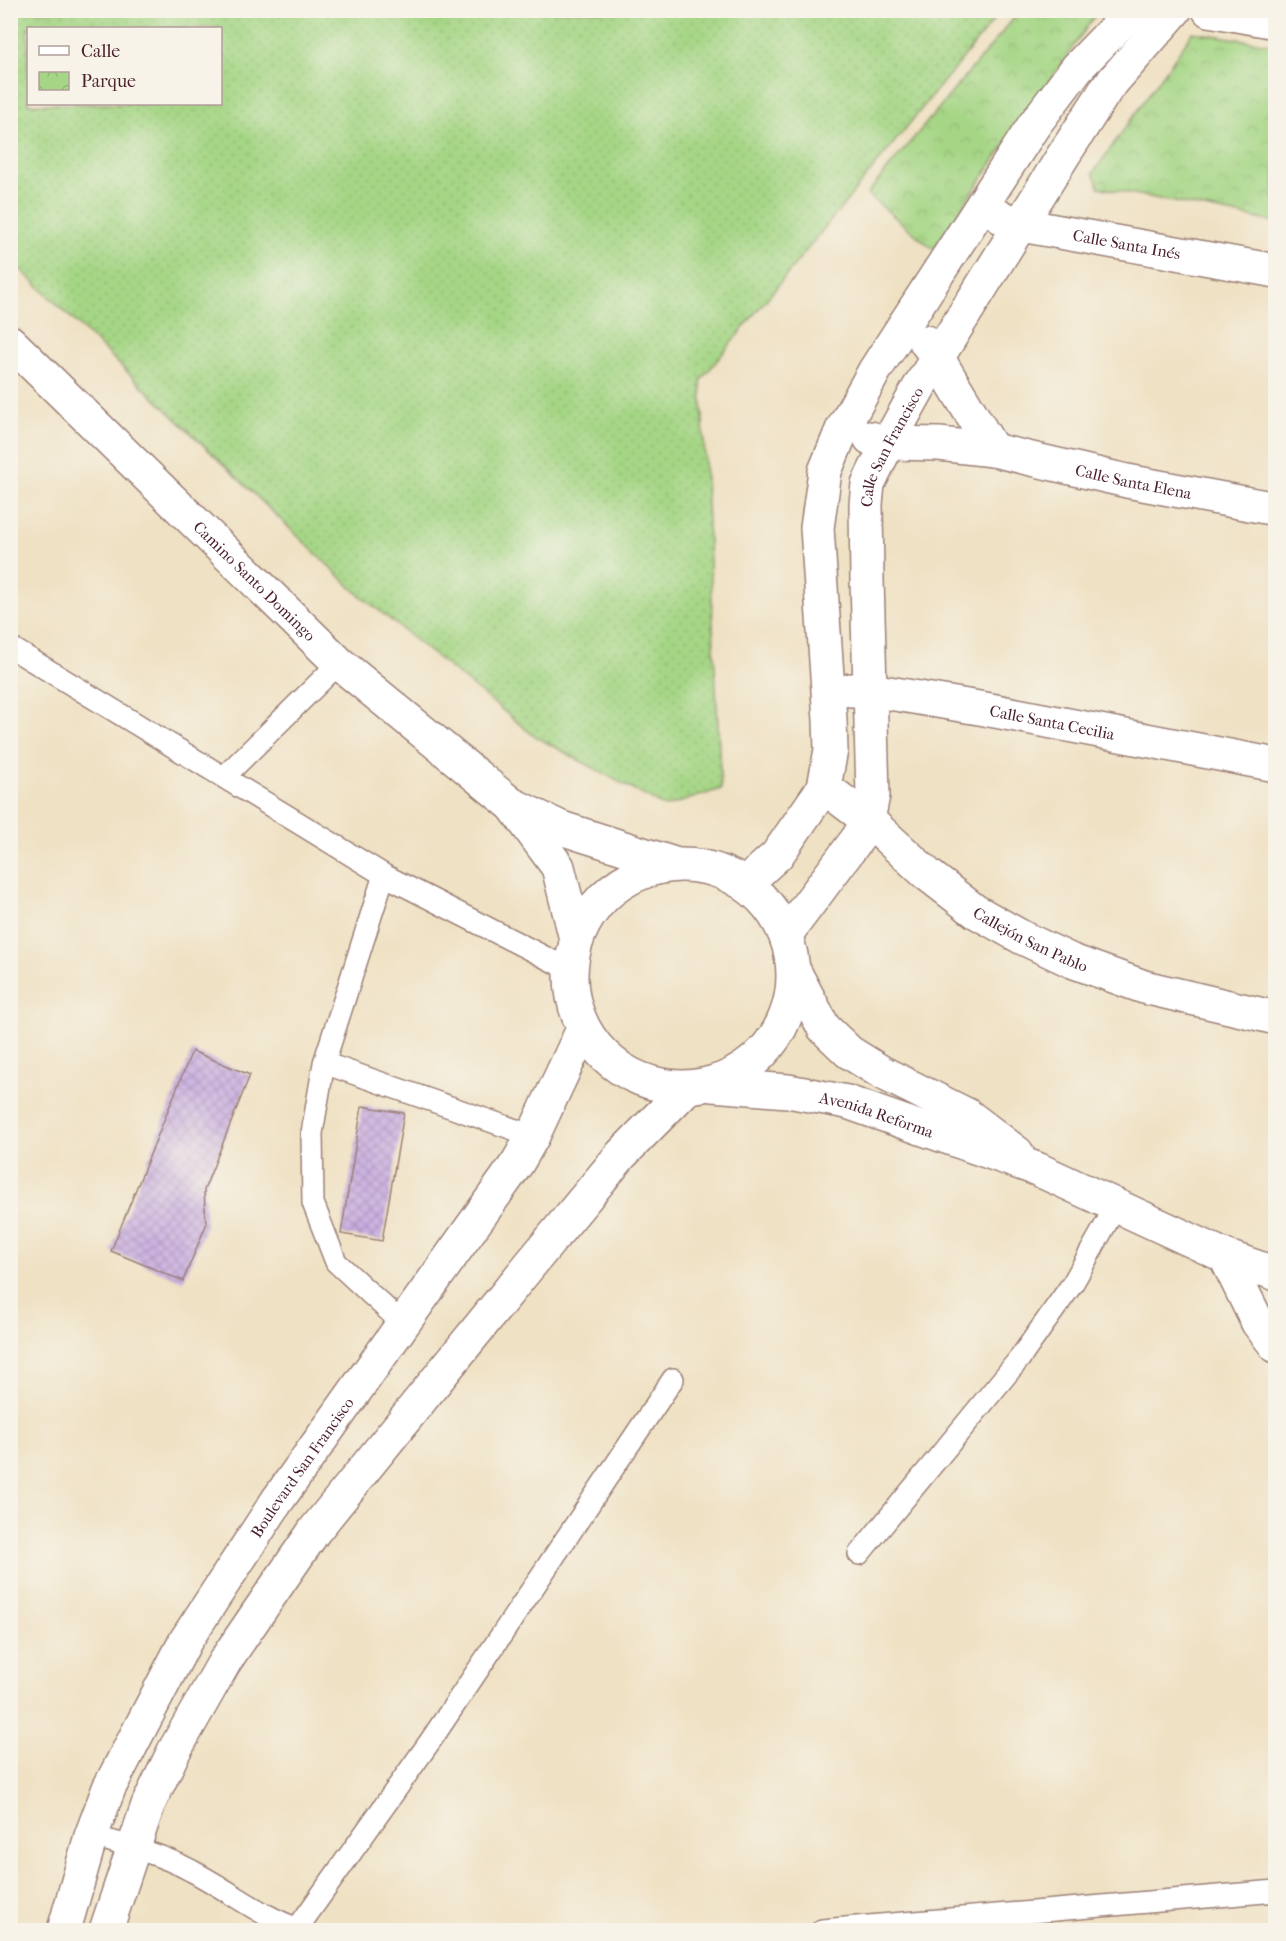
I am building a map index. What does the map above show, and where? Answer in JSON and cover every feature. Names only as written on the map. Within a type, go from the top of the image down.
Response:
[{"type":"street","points":[[745,884],[777,855],[824,787],[831,750],[816,528],[825,471],[842,430],[875,370],[907,319],[1034,125],[1077,68],[1133,10]]},
{"type":"street","name":"Calle San Francisco","points":[[786,934],[841,862],[868,820],[873,795],[866,504],[868,483],[888,443],[938,357],[1107,88],[1175,10]]},
{"type":"street","points":[[1209,10],[1275,22]]},
{"type":"street","name":"Calle Santa Inés","points":[[980,208],[1021,225],[1275,271]]},
{"type":"street","points":[[907,319],[938,357],[993,450]]},
{"type":"street","name":"Camino Santo Domingo","points":[[10,342],[339,663],[512,804],[561,828],[674,864]]},
{"type":"street","name":"Calle Santa Elena","points":[[842,430],[888,443],[939,444],[993,450],[1127,481],[1275,509]]},
{"type":"street","name":"Calle Santa Cecilia","points":[[828,690],[871,690],[1142,738],[1275,765]]},
{"type":"street","name":"Callejón San Pablo","points":[[824,787],[868,820],[937,882],[975,911],[1023,938],[1072,961],[1144,987],[1275,1017]]},
{"type":"street","name":"Camino Santo Domingo","points":[[512,804],[558,867],[576,939]]},
{"type":"street","points":[[105,1930],[148,1805],[174,1751],[225,1661],[315,1530],[621,1155],[699,1086],[745,1069],[772,1043],[789,1009],[794,971],[786,934],[769,906],[745,884],[723,872],[699,865],[674,864],[642,871],[614,887],[591,910],[576,939]]},
{"type":"street","name":"Avenida Reforma","points":[[576,939],[570,970],[573,1001],[583,1029],[610,1062],[646,1082],[788,1091],[847,1102],[1037,1169],[1225,1256],[1275,1274]]},
{"type":"street","name":"Avenida Reforma","points":[[794,971],[824,1028],[849,1052],[881,1072],[967,1114],[1037,1169]]},
{"type":"street","name":"Boulevard San Francisco","points":[[64,1930],[109,1788],[186,1640],[277,1501],[518,1162],[533,1136],[583,1029]]},
{"type":"street","points":[[1225,1256],[1258,1323],[1275,1346]]},
{"type":"lane","points":[[10,647],[384,875],[570,970]]},
{"type":"lane","points":[[224,777],[339,663]]},
{"type":"lane","points":[[384,875],[324,1063],[312,1133],[313,1203],[336,1262],[404,1325]]},
{"type":"lane","points":[[324,1063],[533,1136]]},
{"type":"lane","points":[[859,1554],[1020,1358],[1073,1283],[1116,1206]]},
{"type":"lane","points":[[92,1836],[133,1847],[191,1870],[258,1910],[299,1930],[431,1740],[673,1379]]},
{"type":"lane","points":[[822,1930],[1275,1891]]},
{"type":"green space","points":[[10,11],[1001,11],[701,380],[721,789],[665,807],[533,735],[356,592],[11,260]]},
{"type":"green space","points":[[1020,11],[1098,11],[933,249],[867,194]]},
{"type":"green space","points":[[1193,32],[1275,45],[1275,222],[1099,187],[1093,173]]},
{"type":"building","points":[[192,1051],[250,1075],[204,1190],[206,1225],[183,1281],[111,1251]]},
{"type":"building","points":[[362,1106],[404,1113],[382,1241],[341,1234]]}]
